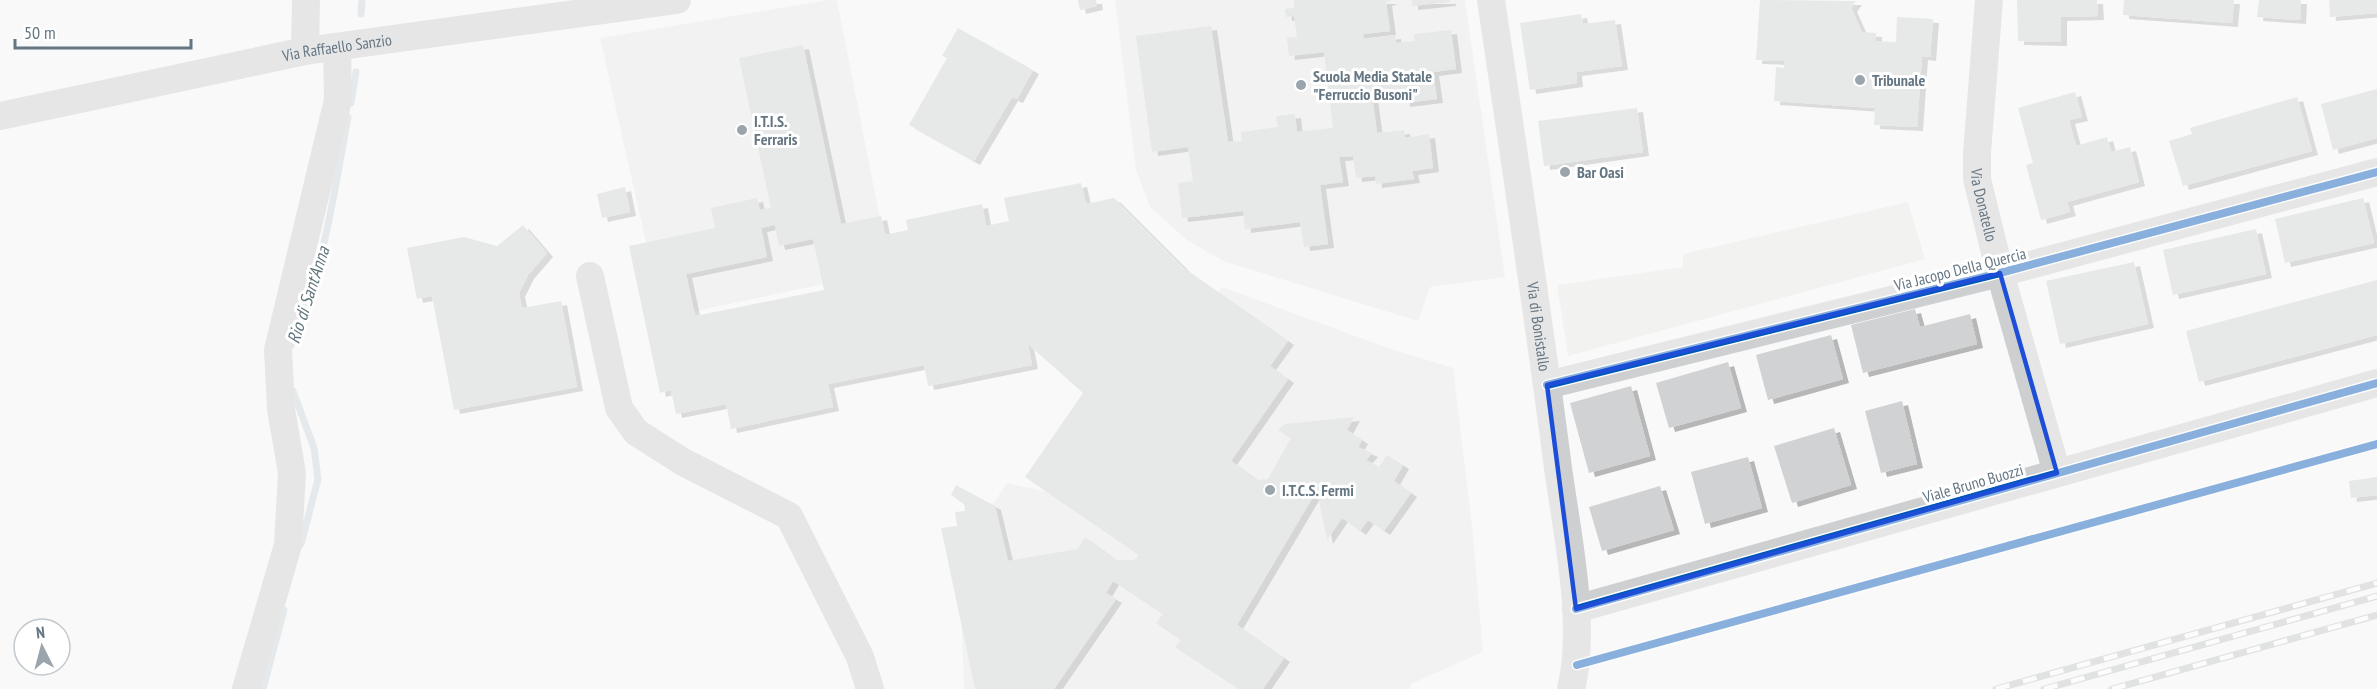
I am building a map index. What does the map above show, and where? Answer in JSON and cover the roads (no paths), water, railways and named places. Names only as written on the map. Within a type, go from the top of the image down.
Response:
[{"type":"street","points":[[305,51],[306,0]]},
{"type":"street","name":"Via Raffaello Sanzio","points":[[0,116],[305,51],[337,47],[513,11],[677,0]]},
{"type":"street","name":"Via di Bonistallo","points":[[1491,0],[1547,385],[1576,609],[1577,665],[1570,689]]},
{"type":"street","name":"Via Donatello","points":[[1989,0],[1977,179],[2000,273],[2057,473]]},
{"type":"street","points":[[246,689],[288,544],[292,472],[281,409],[278,350],[338,100],[337,47]]},
{"type":"street","name":"Via Jacopo Della Quercia","points":[[1547,385],[2000,273],[2377,172]]},
{"type":"street","points":[[590,276],[619,408],[636,432],[683,462],[789,516],[860,657],[870,689]]},
{"type":"street","name":"Viale Bruno Buozzi","points":[[1576,609],[2377,383]]},
{"type":"waterway","name":"Rio di Sant'Anna","points":[[361,14],[362,0]]},
{"type":"waterway","name":"Rio di Sant'Anna","points":[[351,103],[356,72]]},
{"type":"waterway","name":"Rio di Sant'Anna","points":[[292,344],[320,261],[348,117]]},
{"type":"waterway","name":"Rio di Sant'Anna","points":[[293,391],[314,448],[318,479],[301,544]]},
{"type":"waterway","name":"Rio di Sant'Anna","points":[[263,689],[284,610]]},
{"type":"railway","points":[[1996,689],[2377,583]]},
{"type":"railway","points":[[2044,689],[2377,596]]},
{"type":"railway","points":[[2112,689],[2377,615]]},
{"type":"place","name":"Tribunale","points":[[1860,80]]},
{"type":"place","name":"Scuola Media Statale \"Ferruccio Busoni\"","points":[[1301,85]]},
{"type":"place","name":"I.T.I.S. Ferraris","points":[[742,130]]},
{"type":"place","name":"Bar Oasi","points":[[1565,172]]},
{"type":"place","name":"I.T.C.S. Fermi","points":[[1270,490]]}]
